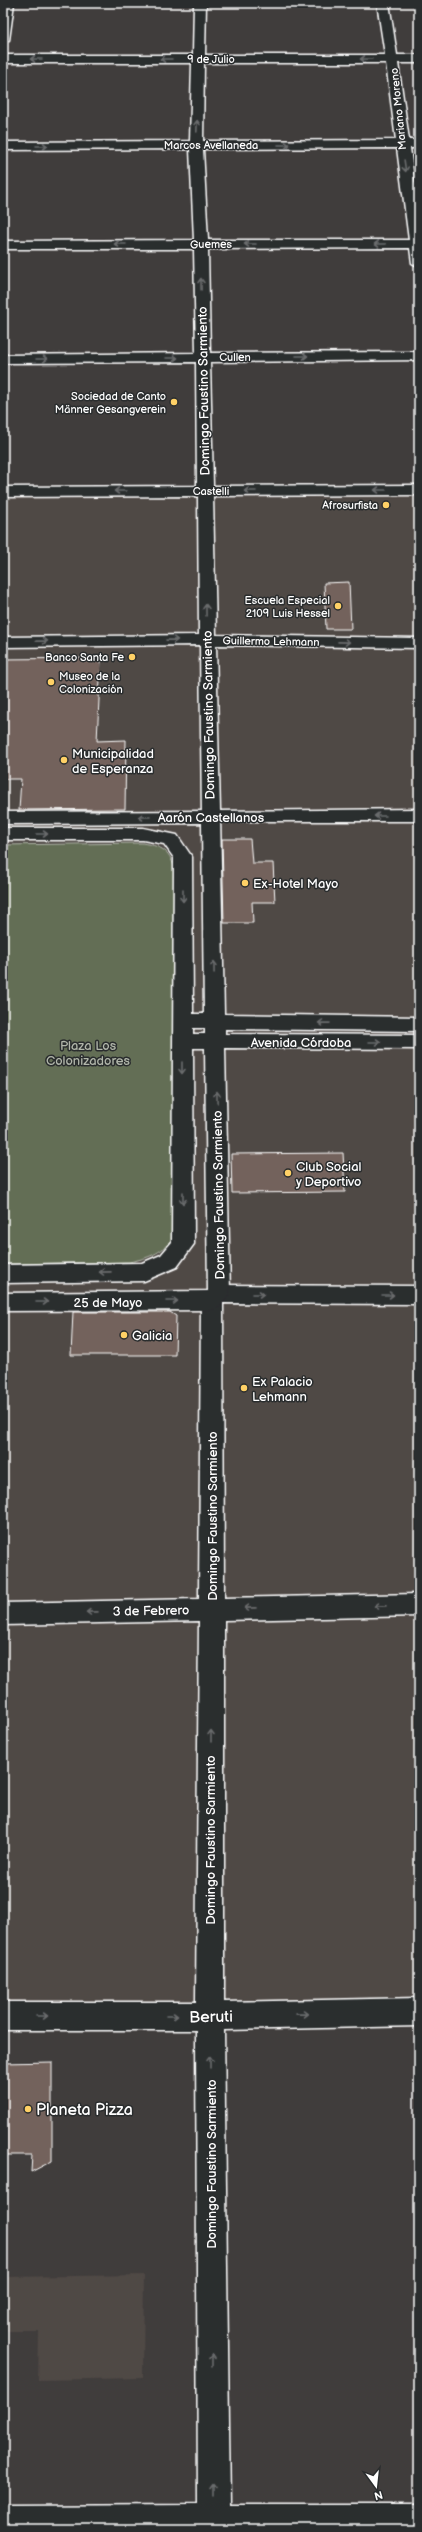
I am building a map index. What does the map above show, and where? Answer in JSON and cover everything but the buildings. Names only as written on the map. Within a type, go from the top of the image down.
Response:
[{"type":"street","points":[[3,40],[8,3]]},
{"type":"street","name":"Domingo Faustino Sarmiento","points":[[200,3],[196,146],[201,244],[206,640],[215,1032],[216,1297],[211,1609],[210,2016],[214,2525]]},
{"type":"street","name":"Mariano Moreno","points":[[383,3],[393,59],[402,144],[418,244],[419,263]]},
{"type":"street","name":"9 de Julio","points":[[3,59],[419,59]]},
{"type":"street","name":"Marcos Avellaneda","points":[[3,146],[419,144]]},
{"type":"street","name":"Guemes","points":[[3,245],[418,244]]},
{"type":"street","name":"Cullen","points":[[3,359],[419,356]]},
{"type":"street","name":"Castelli","points":[[3,492],[419,490]]},
{"type":"street","name":"Guillermo Lehmann","points":[[3,642],[206,640],[419,643]]},
{"type":"street","name":"Aarón Castellanos","points":[[3,818],[419,815]]},
{"type":"street","name":"Aarón Castellanos","points":[[3,834],[142,834],[170,839],[183,857],[182,1021]]},
{"type":"street","points":[[3,1274],[144,1272],[170,1261],[183,1244],[182,1021]]},
{"type":"street","name":"Avenida Córdoba","points":[[182,1021],[215,1032],[419,1042]]},
{"type":"street","name":"Avenida Córdoba","points":[[182,1041],[215,1032],[419,1024]]},
{"type":"street","name":"25 de Mayo","points":[[3,1302],[216,1297],[419,1295]]},
{"type":"street","name":"3 de Febrero","points":[[3,1614],[419,1605]]},
{"type":"street","name":"Beruti","points":[[3,2016],[210,2016],[419,2012]]},
{"type":"street","points":[[3,2522],[214,2525],[419,2521]]},
{"type":"shaded area","points":[[419,491],[419,2010],[3,2011],[3,492]]},
{"type":"shaded area","points":[[144,2275],[143,2378],[38,2380],[39,2331],[3,2331],[3,2277]]},
{"type":"green space","name":"Plaza Los Colonizadores","points":[[142,843],[159,847],[167,853],[170,856],[174,868],[173,1238],[159,1252],[142,1259],[129,1262],[3,1264],[3,845]]},
{"type":"place","name":"Sociedad de Canto Männer Gesangverein","points":[[174,402]]},
{"type":"place","name":"Afrosurfista","points":[[386,505]]},
{"type":"place","name":"Escuela Especial 2109 Luis Hessel","points":[[338,606]]},
{"type":"place","name":"Banco Santa Fe","points":[[132,657]]},
{"type":"place","name":"Museo de la Colonización","points":[[51,682]]},
{"type":"place","name":"Municipalidad de Esperanza","points":[[64,760]]},
{"type":"place","name":"Ex-Hotel Mayo","points":[[245,883]]},
{"type":"place","name":"Club Social y Deportivo","points":[[288,1173]]},
{"type":"place","name":"Galicia","points":[[124,1335]]},
{"type":"place","name":"Ex Palacio Lehmann","points":[[244,1388]]},
{"type":"place","name":"Planeta Pizza","points":[[28,2109]]}]
